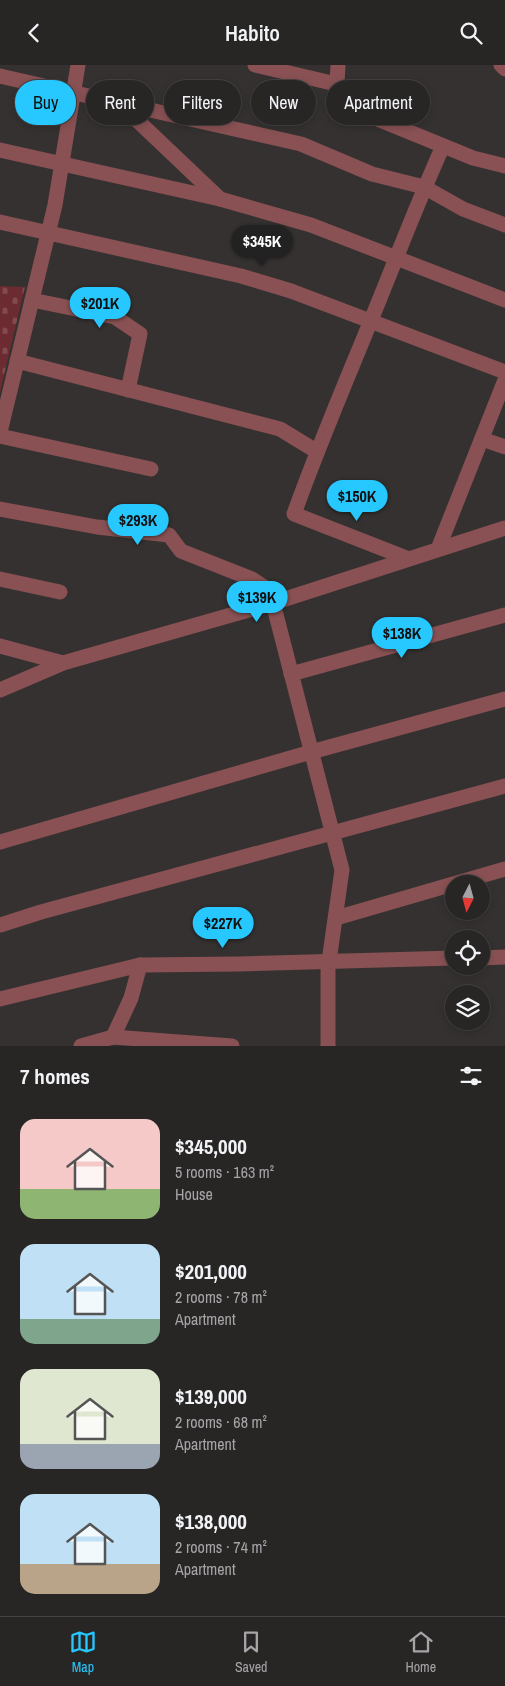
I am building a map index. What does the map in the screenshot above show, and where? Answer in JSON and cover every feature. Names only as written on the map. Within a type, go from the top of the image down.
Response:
[{"type":"street","points":[[76,80],[78,65]]},
{"type":"street","points":[[255,65],[326,82]]},
{"type":"street","points":[[336,80],[338,65]]},
{"type":"street","points":[[501,65],[505,69]]},
{"type":"street","points":[[0,76],[17,80]]},
{"type":"street","points":[[154,112],[301,144],[372,174],[424,187],[463,209],[505,225]]},
{"type":"street","points":[[0,432],[48,233],[69,125]]},
{"type":"street","points":[[142,125],[220,199]]},
{"type":"street","points":[[393,125],[474,158],[505,166]]},
{"type":"street","points":[[409,559],[294,514],[316,451],[443,145]]},
{"type":"street","points":[[0,150],[220,199],[311,225],[505,300]]},
{"type":"street","points":[[0,222],[241,276],[291,291],[505,372]]},
{"type":"street","points":[[32,300],[115,317],[140,334],[128,390]]},
{"type":"street","points":[[17,361],[280,429],[316,451]]},
{"type":"street","points":[[438,549],[505,380]]},
{"type":"street","points":[[0,436],[151,469]]},
{"type":"street","points":[[482,439],[505,447]]},
{"type":"street","points":[[0,509],[96,527],[168,535],[181,551],[252,579],[264,587],[273,603],[342,870],[330,960],[328,1046]]},
{"type":"street","points":[[0,690],[63,663],[273,603],[505,528]]},
{"type":"street","points":[[0,579],[60,592]]},
{"type":"street","points":[[291,674],[505,615]]},
{"type":"street","points":[[0,646],[63,663]]},
{"type":"street","points":[[0,842],[311,752],[505,699]]},
{"type":"street","points":[[0,925],[41,911],[505,786]]},
{"type":"street","points":[[336,918],[505,869]]},
{"type":"street","points":[[490,958],[505,957]]},
{"type":"street","points":[[0,999],[140,965],[445,958]]},
{"type":"street","points":[[113,1037],[131,998],[140,965]]},
{"type":"street","points":[[81,1046],[113,1037],[232,1046]]},
{"type":"green space","points":[[0,286],[25,287],[0,392]]}]
